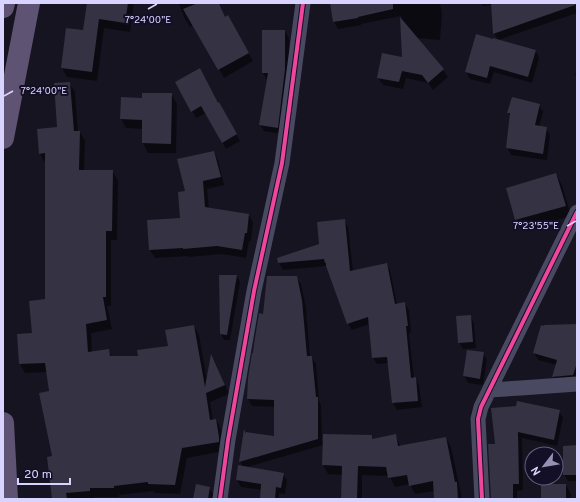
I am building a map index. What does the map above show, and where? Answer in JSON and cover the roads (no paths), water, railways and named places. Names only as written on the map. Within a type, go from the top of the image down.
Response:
[{"type":"main road","points":[[3,7],[4,3]]},
{"type":"main road","points":[[3,138],[29,3]]},
{"type":"main road","points":[[3,423],[7,499]]},
{"type":"street","points":[[220,499],[228,440],[254,291],[282,164],[303,3]]},
{"type":"street","points":[[482,499],[478,419],[481,407],[577,212]]},
{"type":"street","points":[[490,390],[577,384]]}]
